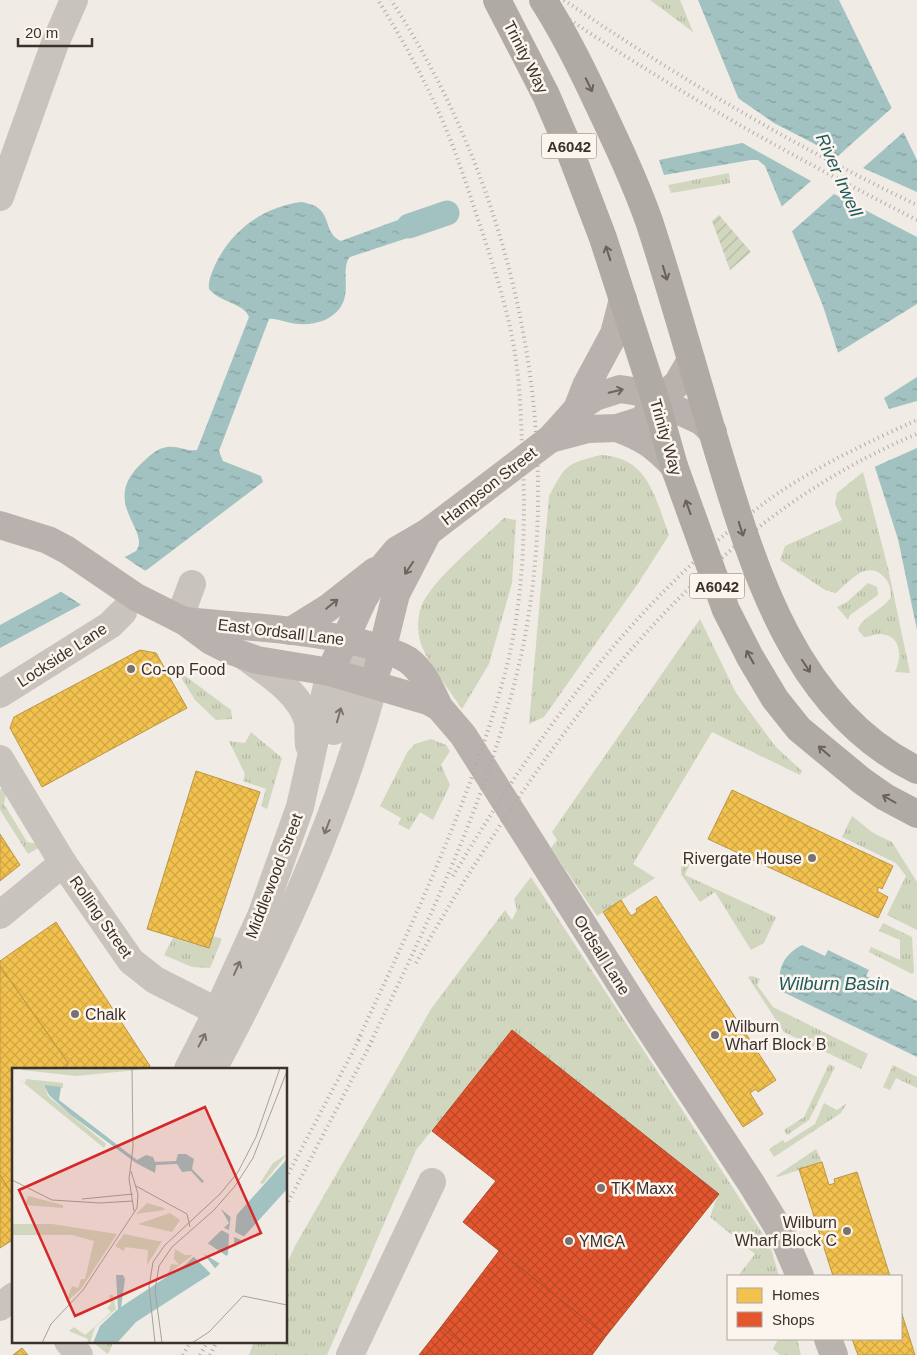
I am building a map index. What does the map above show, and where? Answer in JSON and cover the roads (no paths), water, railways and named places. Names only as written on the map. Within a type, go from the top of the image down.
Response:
[{"type":"highway","name":"Trinity Way","points":[[497,0],[546,95],[568,146],[603,238],[656,402],[674,466],[726,610],[775,699],[800,729],[884,797],[917,814]]},
{"type":"highway","name":"A6042","points":[[543,0],[562,28],[611,130],[638,194],[749,552],[786,634],[820,686],[838,708],[883,749],[917,770]]},
{"type":"main road","points":[[577,409],[586,386],[614,334],[623,300]]},
{"type":"main road","name":"Hampson Street","points":[[550,439],[588,429],[617,428],[642,420],[656,402],[677,384],[691,360]]},
{"type":"main road","name":"Hampson Street","points":[[352,679],[345,639],[366,594],[386,562],[397,550],[428,532],[550,439],[577,409],[595,397],[620,389],[640,392],[656,402],[701,421],[713,432]]},
{"type":"main road","points":[[617,428],[642,437],[655,446],[674,466]]},
{"type":"main road","name":"East Ordsall Lane","points":[[0,525],[48,540],[67,550],[125,601],[155,609],[181,620],[211,641],[244,656],[352,679]]},
{"type":"main road","name":"Hampson Street","points":[[352,679],[383,649],[396,594],[428,532]]},
{"type":"main road","points":[[291,631],[328,608],[386,562]]},
{"type":"main road","name":"East Ordsall Lane","points":[[181,620],[291,631],[345,639],[383,649],[408,660],[426,680],[439,707]]},
{"type":"main road","name":"Ordsall Lane","points":[[352,679],[409,695],[439,707],[463,735],[639,1012],[731,1151],[782,1234],[798,1272]]},
{"type":"main road","points":[[812,1340],[815,1355]]},
{"type":"main road","points":[[828,1340],[834,1355]]},
{"type":"street","points":[[0,197],[54,46],[74,0]]},
{"type":"street","points":[[181,620],[192,584]]},
{"type":"street","name":"Lockside Lane","points":[[0,694],[110,625],[125,601]]},
{"type":"street","points":[[244,656],[275,678],[291,693],[308,721],[309,761]]},
{"type":"street","points":[[300,807],[315,784],[352,679]]},
{"type":"street","name":"Middlewood Street","points":[[189,1068],[228,1017],[275,950],[300,894],[345,782],[363,725],[352,679]]},
{"type":"street","name":"Middlewood Street","points":[[213,1068],[261,916],[300,807],[309,761],[352,679]]},
{"type":"street","points":[[363,725],[379,709],[409,695]]},
{"type":"street","points":[[1,760],[63,863]]},
{"type":"street","name":"Rolling Street","points":[[0,915],[63,863],[131,961],[155,980],[228,1017]]},
{"type":"street","points":[[350,1355],[432,1182]]},
{"type":"street","points":[[0,1307],[12,1298]]},
{"type":"street","points":[[69,1342],[79,1355]]},
{"type":"water","name":"River Irwell","points":[[698,0],[839,0],[917,160],[917,630],[898,539],[823,306],[765,166],[758,160],[751,160],[664,175],[659,160],[742,143],[747,140],[751,129]]},
{"type":"water","points":[[301,202],[319,209],[324,214],[335,237],[341,241],[444,203],[441,214],[450,224],[350,257],[346,267],[346,287],[343,301],[340,308],[329,318],[309,324],[269,319],[219,451],[223,461],[261,476],[263,482],[148,569],[0,648],[0,625],[136,551],[139,543],[137,534],[125,502],[125,489],[131,476],[149,456],[160,449],[171,447],[197,450],[249,317],[237,305],[219,297],[209,289],[210,279],[216,263],[231,240],[251,222],[274,209]]},
{"type":"water","name":"Wilburn Basin","points":[[802,945],[825,956],[828,950],[869,970],[866,976],[917,1001],[917,1057],[781,991],[779,976],[782,964],[790,953]]},
{"type":"waterway","points":[[409,226],[447,213]]},
{"type":"railway","points":[[358,1040],[457,817],[490,724],[504,677],[515,626],[519,600],[524,521],[519,389],[516,358],[503,300],[451,141],[412,59],[378,0]]},
{"type":"railway","points":[[369,1046],[454,861],[473,814],[505,718],[518,669],[533,584],[538,497],[534,410],[521,322],[500,237],[471,154],[435,74],[391,0]]},
{"type":"railway","points":[[541,0],[678,89],[772,143],[917,220]]},
{"type":"railway","points":[[564,0],[693,83],[781,135],[917,205]]},
{"type":"railway","points":[[453,876],[485,823],[554,721],[631,626],[674,582],[719,540],[784,489],[840,457],[917,420]]},
{"type":"railway","points":[[416,963],[463,883],[513,806],[595,693],[640,639],[688,589],[739,543],[794,501],[853,465],[917,434]]},
{"type":"railway","points":[[288,1174],[361,1036]]},
{"type":"railway","points":[[288,1202],[372,1041]]},
{"type":"railway","points":[[183,1355],[190,1342]]},
{"type":"railway","points":[[200,1355],[207,1342]]},
{"type":"railway","points":[[210,1355],[216,1342]]},
{"type":"place","name":"Co-op Food","points":[[131,669]]},
{"type":"place","name":"Rivergate House","points":[[812,858]]},
{"type":"place","name":"Chalk","points":[[75,1014]]},
{"type":"place","name":"Wilburn Wharf Block B","points":[[715,1035]]},
{"type":"place","name":"TK Maxx","points":[[601,1188]]},
{"type":"place","name":"Wilburn Wharf Block C","points":[[847,1231]]},
{"type":"place","name":"YMCA","points":[[569,1241]]}]
